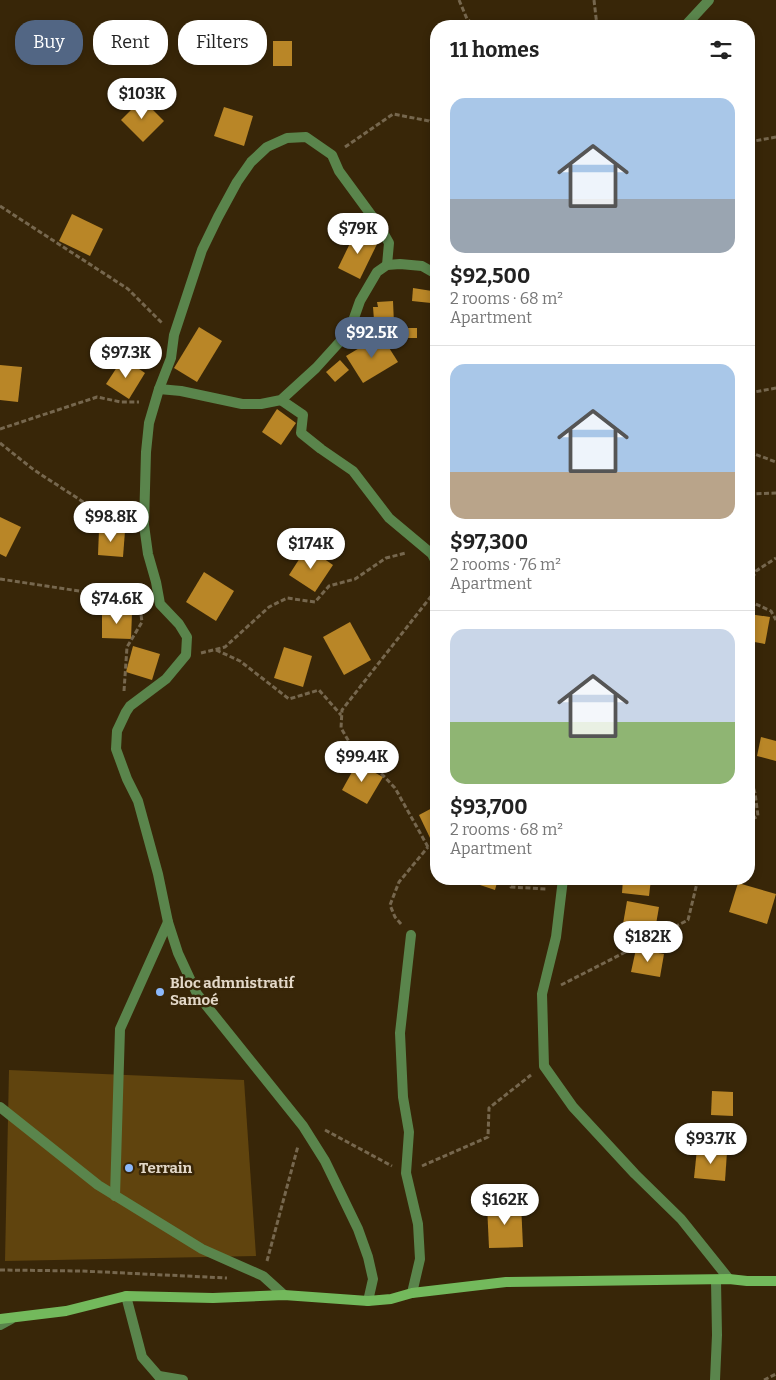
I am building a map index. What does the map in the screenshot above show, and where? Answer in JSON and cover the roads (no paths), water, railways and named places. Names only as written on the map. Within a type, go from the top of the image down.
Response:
[{"type":"main road","points":[[0,1319],[66,1311],[126,1296],[213,1298],[284,1295],[368,1301],[391,1299],[412,1293],[506,1282],[729,1279],[776,1281]]},
{"type":"street","points":[[690,20],[709,0]]},
{"type":"street","points":[[368,1301],[373,1279],[368,1257],[358,1229],[325,1161],[303,1126],[197,994],[178,953],[168,922],[158,874],[138,801],[127,779],[116,749],[117,731],[130,706],[166,679],[186,655],[187,637],[179,624],[160,604],[148,554],[144,525],[148,423],[171,358],[174,335],[202,250],[233,189],[251,162],[267,147],[287,138],[306,136],[332,155],[339,171],[380,227],[389,243],[387,265]]},
{"type":"street","points":[[159,389],[181,391],[242,404],[261,404],[281,400],[316,368],[345,336],[360,300],[378,272],[387,265],[400,264],[422,266],[430,271]]},
{"type":"street","points":[[281,400],[303,416],[300,432],[353,471],[389,518],[430,552]]},
{"type":"street","points":[[562,885],[556,938],[542,994],[544,1066],[573,1107],[635,1174],[681,1219],[729,1279]]},
{"type":"street","points":[[114,1196],[120,1029],[168,922]]},
{"type":"street","points":[[411,935],[400,1034],[403,1097],[409,1132],[406,1173],[418,1224],[420,1260],[412,1293]]},
{"type":"street","points":[[0,1107],[114,1196],[202,1250],[263,1276],[284,1295]]},
{"type":"street","points":[[715,1380],[716,1280]]},
{"type":"street","points":[[126,1296],[142,1357],[161,1378],[183,1380]]},
{"type":"street","points":[[0,1325],[11,1319]]},
{"type":"place","name":"Bloc admnistratif Samoé","points":[[160,992]]},
{"type":"place","name":"Terrain","points":[[129,1168]]}]
